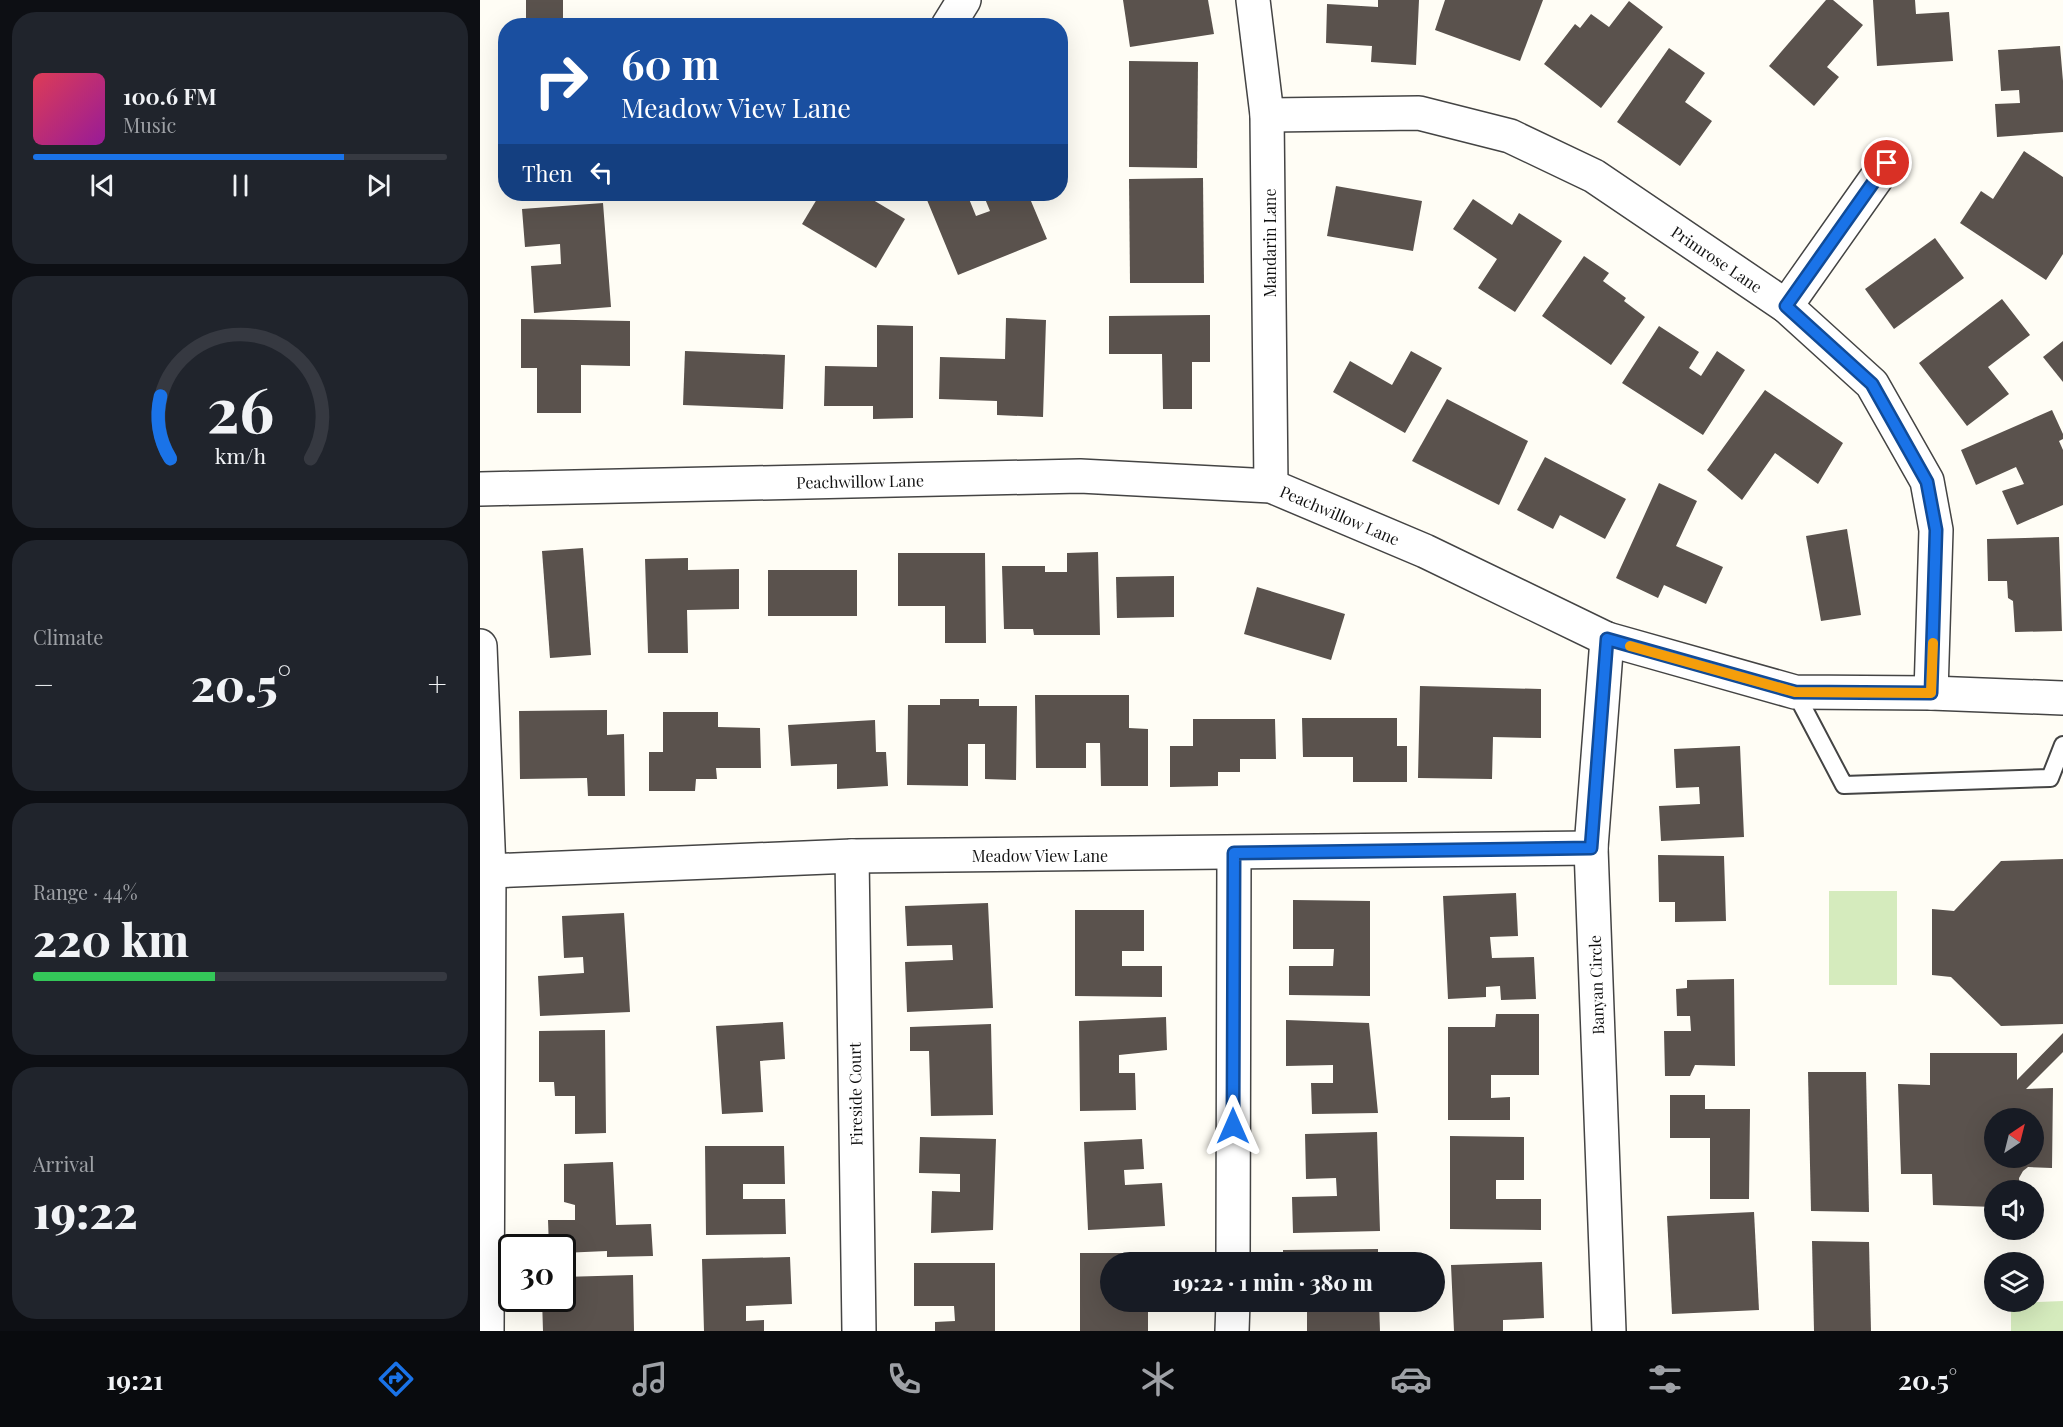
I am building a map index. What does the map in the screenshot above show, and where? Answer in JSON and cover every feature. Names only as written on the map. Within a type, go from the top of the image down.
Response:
[{"type":"street","points":[[953,18],[963,0]]},
{"type":"street","name":"Mandarin Lane","points":[[1253,0],[1268,115],[1270,486]]},
{"type":"street","name":"Primrose Lane","points":[[1268,115],[1419,113],[1510,136],[1594,176],[1786,306],[1872,384],[1927,482],[1936,530],[1931,693]]},
{"type":"street","points":[[1786,306],[1887,163]]},
{"type":"street","name":"Peachwillow Lane","points":[[480,489],[1080,476],[1270,486],[1425,551],[1607,639],[1795,692],[1931,693],[2063,698]]},
{"type":"street","name":"Banyan Circle","points":[[1607,639],[1591,848],[1609,1331]]},
{"type":"street","points":[[480,646],[489,871],[487,1331]]},
{"type":"street","name":"Meadow View Lane","points":[[489,871],[852,856],[1591,848]]},
{"type":"street","points":[[1233,1252],[1234,853]]},
{"type":"street","name":"Fireside Court","points":[[852,856],[859,1331]]},
{"type":"street","points":[[1233,1312],[1233,1331]]},
{"type":"lane","points":[[1795,692],[1844,785],[2050,778],[2063,746]]},
{"type":"green space","points":[[1829,891],[1897,891],[1897,985],[1829,985]]},
{"type":"green space","points":[[2063,1301],[2063,1331],[2011,1331],[2011,1312],[2044,1312],[2044,1302]]},
{"type":"building","points":[[526,0],[563,0],[563,18],[526,18]]},
{"type":"building","points":[[1123,0],[1208,0],[1214,34],[1130,47]]},
{"type":"building","points":[[1378,0],[1419,0],[1416,65],[1371,62],[1372,46],[1326,43],[1327,4],[1378,7]]},
{"type":"building","points":[[1445,0],[1543,0],[1520,61],[1435,30]]},
{"type":"building","points":[[1826,0],[1833,0],[1863,25],[1827,67],[1839,77],[1814,106],[1769,66]]},
{"type":"building","points":[[1873,0],[1915,0],[1916,14],[1949,12],[1953,61],[1877,66]]},
{"type":"building","points":[[1629,1],[1663,27],[1601,108],[1544,64],[1575,24],[1580,28],[1591,14],[1609,27]]},
{"type":"building","points":[[2060,46],[2063,132],[1997,137],[1995,104],[2020,103],[2019,90],[2001,91],[1998,50]]},
{"type":"building","points":[[1669,48],[1705,73],[1685,102],[1712,121],[1680,166],[1617,122]]},
{"type":"building","points":[[1129,61],[1198,62],[1197,168],[1129,167]]},
{"type":"building","points":[[2024,151],[2063,177],[2063,254],[2046,280],[1960,223],[1981,191],[1993,199]]},
{"type":"building","points":[[1203,178],[1204,283],[1130,283],[1129,179]]},
{"type":"building","points":[[1336,186],[1422,201],[1413,251],[1327,236]]},
{"type":"building","points":[[1473,199],[1512,225],[1519,213],[1562,241],[1515,312],[1478,288],[1497,259],[1453,229]]},
{"type":"building","points":[[816,201],[875,201],[905,219],[876,268],[802,224]]},
{"type":"building","points":[[927,201],[970,201],[976,216],[990,211],[986,201],[1031,201],[1047,239],[958,275]]},
{"type":"building","points":[[603,203],[611,307],[534,313],[531,266],[561,264],[560,244],[525,247],[522,209]]},
{"type":"building","points":[[1935,238],[1964,278],[1894,329],[1865,289]]},
{"type":"building","points":[[1584,256],[1609,273],[1603,281],[1626,298],[1624,301],[1645,317],[1611,365],[1542,316]]},
{"type":"building","points":[[2002,299],[2030,335],[1988,367],[2009,394],[1967,426],[1919,363]]},
{"type":"building","points":[[1210,315],[1210,362],[1192,362],[1192,409],[1163,409],[1162,354],[1109,354],[1109,316]]},
{"type":"building","points":[[1006,318],[1046,320],[1043,417],[997,415],[997,401],[939,399],[940,357],[1005,359]]},
{"type":"building","points":[[521,319],[630,321],[630,366],[581,365],[581,413],[537,413],[537,368],[521,368]]},
{"type":"building","points":[[877,325],[913,326],[913,418],[873,419],[873,406],[824,406],[825,366],[877,367]]},
{"type":"building","points":[[1659,326],[1699,352],[1689,368],[1701,376],[1717,351],[1745,370],[1703,435],[1622,383]]},
{"type":"building","points":[[2063,341],[2063,382],[2043,357]]},
{"type":"building","points":[[685,351],[785,355],[783,409],[683,405]]},
{"type":"building","points":[[1411,351],[1442,368],[1405,433],[1333,392],[1350,361],[1392,385]]},
{"type":"building","points":[[1765,390],[1843,443],[1818,484],[1775,453],[1742,500],[1707,470]]},
{"type":"building","points":[[1447,399],[1528,441],[1499,505],[1412,461]]},
{"type":"building","points":[[2052,410],[2063,434],[2063,439],[2059,441],[2063,450],[2063,505],[2017,525],[2002,491],[2024,484],[2016,467],[1976,485],[1961,450]]},
{"type":"building","points":[[1545,457],[1626,499],[1605,539],[1560,515],[1553,529],[1517,510]]},
{"type":"building","points":[[1659,483],[1697,501],[1676,546],[1723,567],[1706,604],[1664,585],[1658,598],[1616,578]]},
{"type":"building","points":[[1847,529],[1861,615],[1821,621],[1806,536]]},
{"type":"building","points":[[2059,537],[2062,631],[2015,632],[2013,601],[2008,598],[2007,581],[1988,581],[1987,539]]},
{"type":"building","points":[[583,548],[591,655],[550,658],[542,551]]},
{"type":"building","points":[[1098,552],[1100,635],[1034,635],[1033,629],[1004,629],[1002,566],[1045,566],[1045,572],[1067,572],[1067,553]]},
{"type":"building","points":[[898,553],[985,553],[986,643],[945,643],[945,606],[898,606]]},
{"type":"building","points":[[688,558],[688,570],[739,569],[739,609],[687,610],[688,653],[648,653],[645,559]]},
{"type":"building","points":[[768,570],[857,570],[857,616],[768,616]]},
{"type":"building","points":[[1174,576],[1174,617],[1117,618],[1116,577]]},
{"type":"building","points":[[1257,587],[1345,614],[1331,660],[1244,634]]},
{"type":"building","points":[[1420,686],[1541,689],[1541,738],[1493,737],[1492,779],[1418,778]]},
{"type":"building","points":[[1035,695],[1129,695],[1129,728],[1148,729],[1148,786],[1101,786],[1100,743],[1086,743],[1086,768],[1036,768]]},
{"type":"building","points":[[940,699],[979,699],[979,706],[1017,706],[1016,780],[985,779],[985,744],[968,744],[968,786],[907,785],[908,705],[940,705]]},
{"type":"building","points":[[607,710],[607,735],[624,734],[625,796],[588,796],[587,778],[520,779],[519,711]]},
{"type":"building","points":[[663,712],[718,712],[718,727],[760,728],[761,768],[716,768],[717,779],[696,779],[695,791],[649,791],[649,752],[663,752]]},
{"type":"building","points":[[1302,718],[1397,718],[1397,746],[1407,746],[1407,782],[1353,782],[1353,757],[1303,757]]},
{"type":"building","points":[[1193,719],[1275,719],[1276,759],[1240,759],[1240,772],[1218,772],[1218,786],[1170,787],[1170,746],[1193,746]]},
{"type":"building","points":[[875,720],[876,752],[886,752],[888,786],[837,789],[837,764],[791,766],[788,725]]},
{"type":"building","points":[[1740,746],[1744,837],[1661,841],[1659,806],[1700,804],[1699,787],[1676,788],[1674,749]]},
{"type":"building","points":[[1658,855],[1724,856],[1726,921],[1675,922],[1675,902],[1659,902]]},
{"type":"building","points":[[2063,859],[2063,1024],[2001,1026],[1951,977],[1932,975],[1932,909],[1954,911],[2001,861]]},
{"type":"building","points":[[1516,893],[1518,936],[1490,937],[1492,958],[1534,957],[1536,999],[1501,1000],[1500,986],[1486,987],[1486,997],[1448,999],[1443,896]]},
{"type":"building","points":[[1293,900],[1370,901],[1370,996],[1289,995],[1289,966],[1333,966],[1334,949],[1293,949]]},
{"type":"building","points":[[988,903],[993,1008],[907,1012],[905,962],[953,960],[952,945],[907,946],[905,906]]},
{"type":"building","points":[[1075,910],[1144,910],[1144,951],[1122,951],[1122,966],[1162,966],[1162,997],[1075,996]]},
{"type":"building","points":[[624,913],[630,1012],[540,1016],[538,976],[584,973],[583,957],[564,958],[562,916]]},
{"type":"building","points":[[1734,979],[1735,1066],[1695,1065],[1690,1076],[1665,1076],[1664,1031],[1691,1031],[1690,1016],[1677,1016],[1676,989],[1687,988],[1687,980]]},
{"type":"building","points":[[1496,1014],[1539,1014],[1539,1075],[1491,1075],[1491,1098],[1510,1097],[1510,1120],[1448,1120],[1448,1027],[1495,1027]]},
{"type":"building","points":[[1166,1017],[1167,1050],[1119,1055],[1119,1073],[1135,1073],[1136,1110],[1080,1111],[1079,1021]]},
{"type":"building","points":[[1286,1020],[1369,1023],[1378,1113],[1312,1114],[1311,1083],[1333,1083],[1333,1065],[1286,1066]]},
{"type":"building","points":[[783,1022],[785,1059],[760,1061],[763,1112],[722,1114],[716,1026]]},
{"type":"building","points":[[991,1024],[993,1115],[931,1116],[929,1051],[910,1051],[910,1027]]},
{"type":"building","points":[[605,1030],[606,1133],[575,1134],[575,1096],[555,1096],[554,1082],[539,1082],[539,1031]]},
{"type":"building","points":[[2063,1033],[2063,1052],[2026,1089],[2053,1088],[2052,1168],[2044,1168],[2044,1108],[1984,1108],[1984,1168],[2027,1168],[2019,1180],[1984,1180],[1984,1207],[1933,1205],[1932,1174],[1901,1174],[1898,1084],[1930,1085],[1930,1053],[2017,1053],[2017,1080]]},
{"type":"building","points":[[1808,1072],[1866,1072],[1869,1212],[1811,1211]]},
{"type":"building","points":[[1670,1095],[1705,1095],[1705,1109],[1750,1109],[1749,1199],[1710,1199],[1710,1138],[1670,1138]]},
{"type":"building","points":[[1377,1132],[1380,1231],[1293,1233],[1292,1197],[1337,1196],[1336,1178],[1306,1179],[1305,1134]]},
{"type":"building","points":[[1450,1136],[1524,1137],[1524,1180],[1496,1180],[1496,1199],[1541,1199],[1541,1230],[1450,1229]]},
{"type":"building","points":[[920,1137],[996,1139],[993,1230],[931,1233],[932,1191],[960,1192],[960,1174],[919,1173]]},
{"type":"building","points":[[1142,1139],[1144,1169],[1124,1170],[1125,1185],[1162,1183],[1165,1226],[1088,1230],[1084,1142]]},
{"type":"building","points":[[705,1146],[784,1146],[785,1184],[743,1184],[743,1199],[785,1199],[786,1234],[706,1235]]},
{"type":"building","points":[[613,1162],[616,1225],[651,1224],[653,1256],[607,1257],[607,1251],[576,1252],[576,1234],[548,1234],[548,1220],[575,1220],[575,1205],[564,1202],[564,1164]]},
{"type":"building","points":[[1754,1212],[1759,1310],[1672,1314],[1667,1216]]},
{"type":"building","points":[[1812,1241],[1869,1242],[1871,1331],[1814,1331]]},
{"type":"building","points":[[1378,1249],[1378,1252],[1283,1252],[1283,1250]]},
{"type":"building","points":[[1080,1253],[1100,1253],[1100,1312],[1148,1312],[1148,1331],[1080,1331]]},
{"type":"building","points":[[790,1257],[792,1304],[746,1306],[746,1321],[764,1320],[764,1331],[704,1331],[702,1259]]},
{"type":"building","points":[[1542,1262],[1544,1318],[1503,1320],[1503,1331],[1454,1331],[1451,1265]]},
{"type":"building","points":[[914,1263],[995,1263],[995,1331],[935,1331],[935,1322],[955,1321],[954,1306],[914,1306]]},
{"type":"building","points":[[633,1275],[634,1331],[543,1331],[542,1312],[576,1312],[576,1277]]},
{"type":"building","points":[[1307,1312],[1379,1312],[1380,1331],[1307,1331]]},
{"type":"slow traffic","points":[[1630,646],[1795,692],[1931,693],[1933,643]]},
{"type":"route","points":[[1233,1126],[1234,853],[1591,848],[1607,639],[1795,692],[1931,693],[1936,530],[1927,482],[1872,384],[1786,306],[1887,163]]}]
